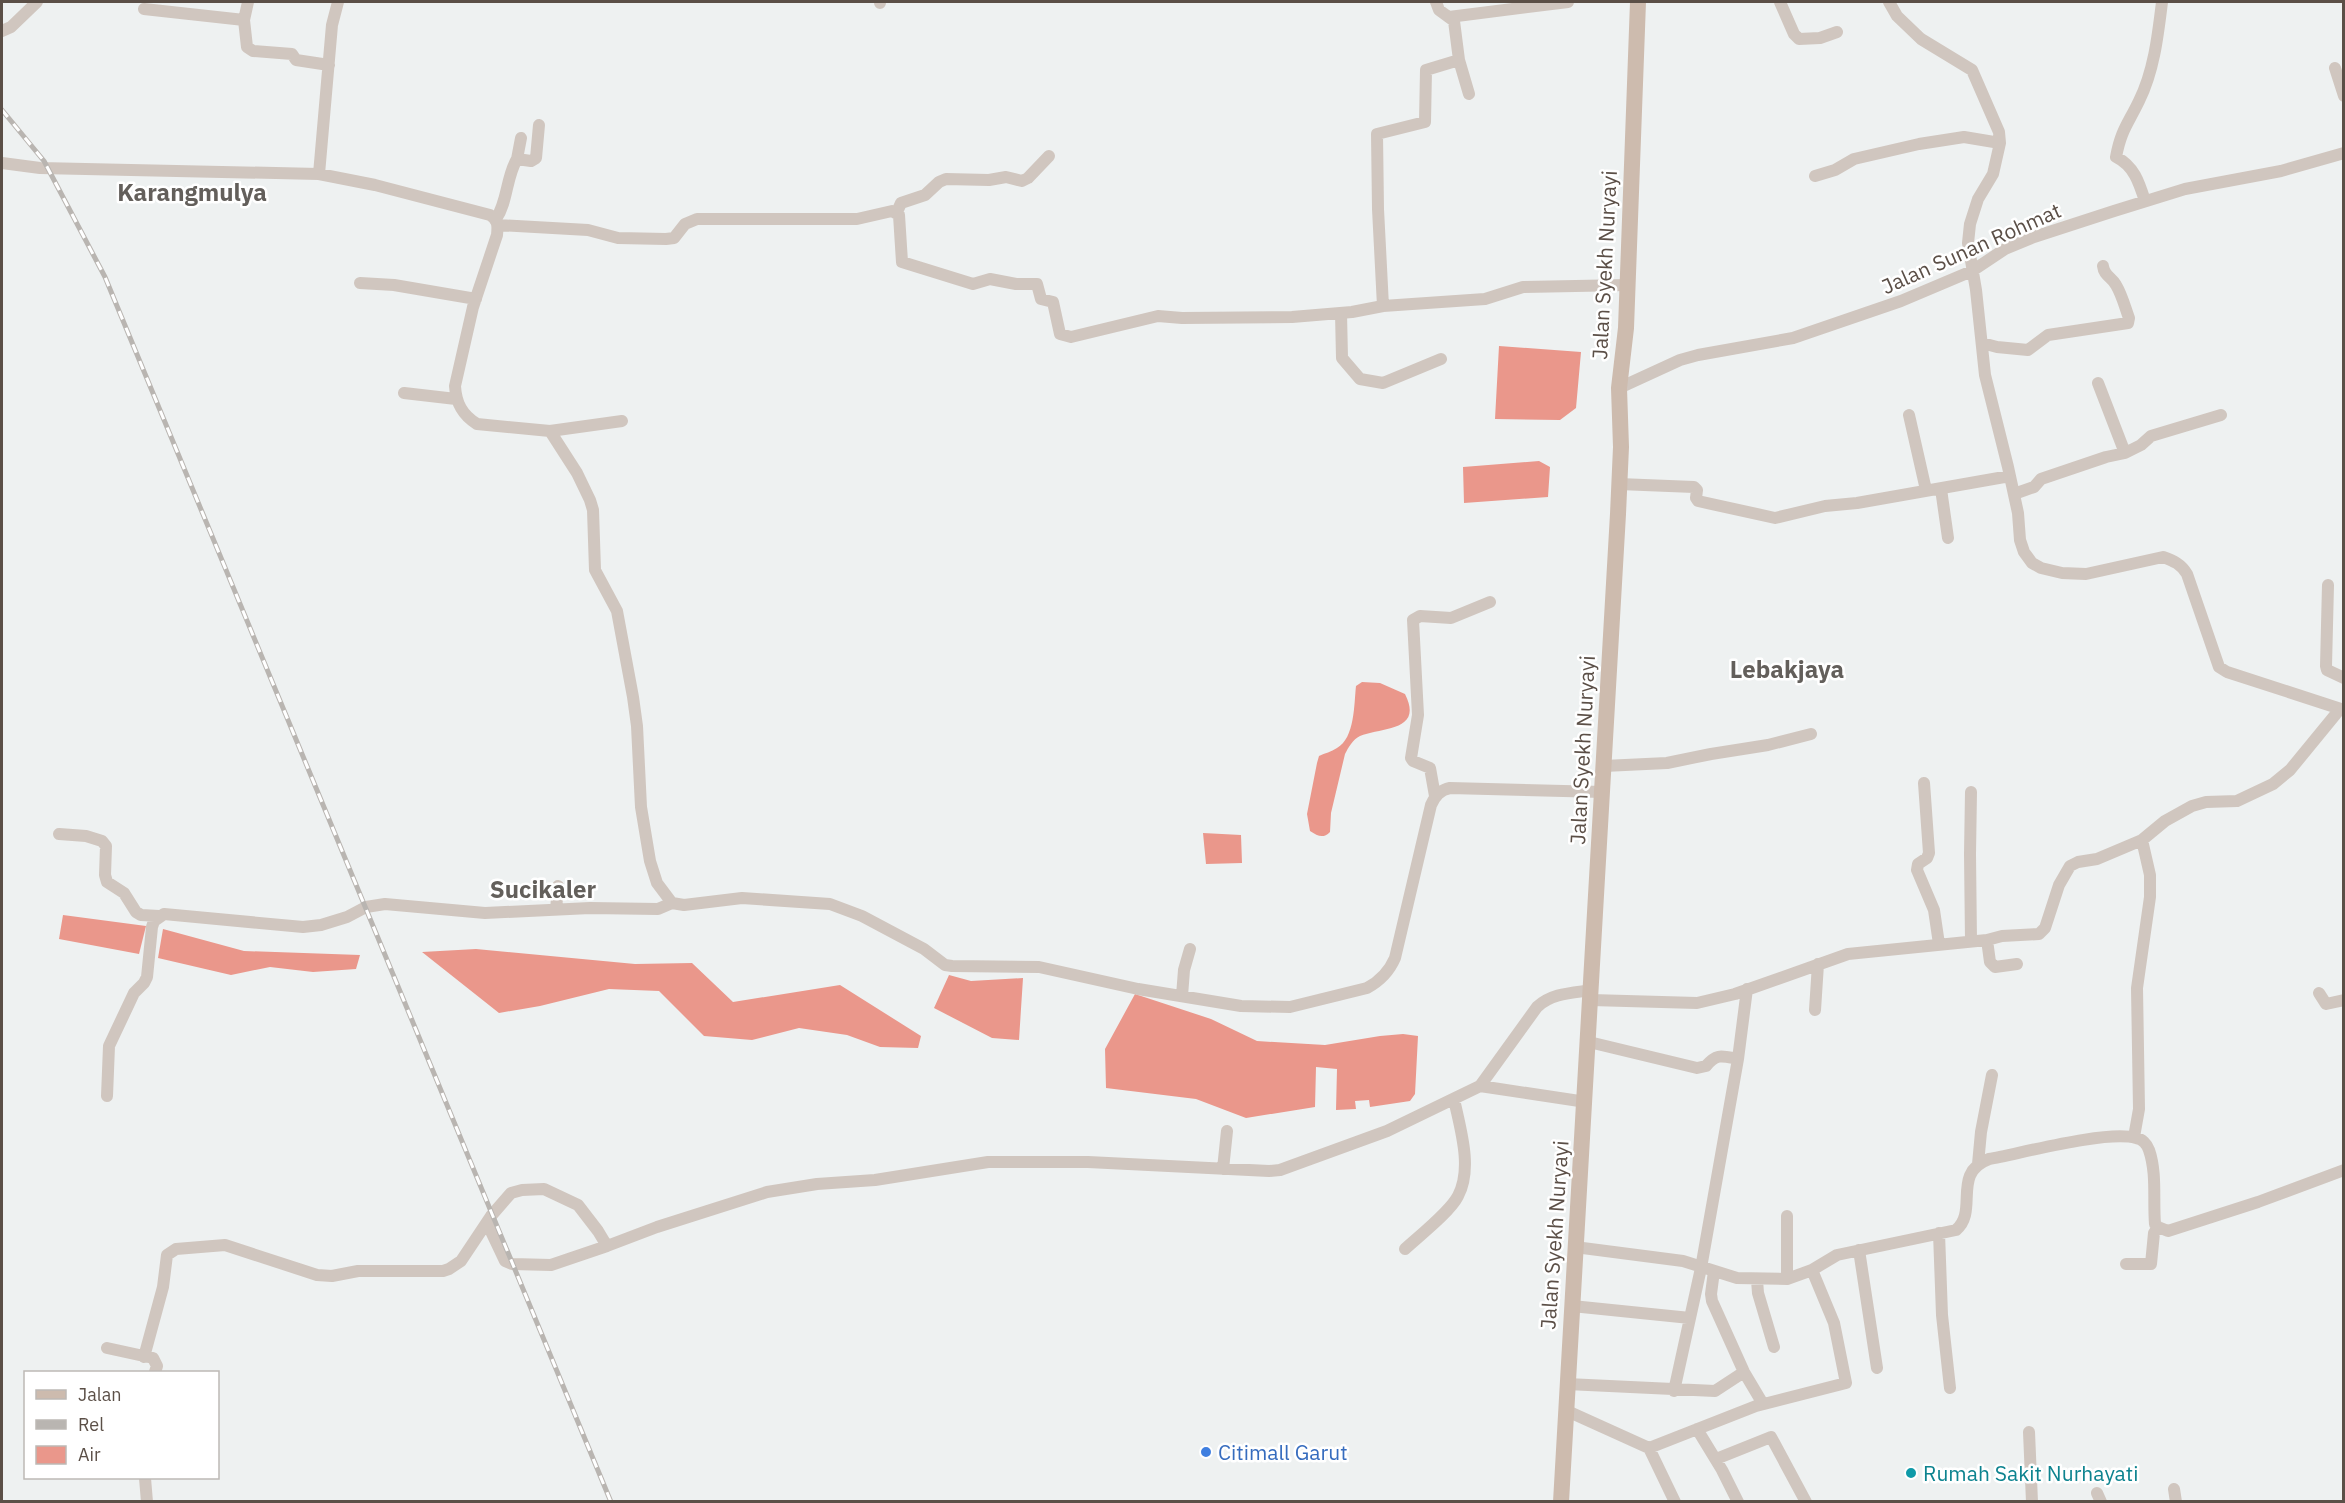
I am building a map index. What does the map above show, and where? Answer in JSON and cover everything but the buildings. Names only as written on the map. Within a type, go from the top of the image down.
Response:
[{"type":"main road","name":"Jalan Syekh Nuryayi","points":[[1561,1502],[1575,1247],[1586,1102],[1619,484],[1619,388],[1626,328],[1638,2]]},
{"type":"street","points":[[2,31],[10,27],[37,2]]},
{"type":"street","points":[[248,2],[244,20],[247,47],[253,51],[292,54],[296,60],[329,64]]},
{"type":"street","points":[[318,174],[332,25],[338,2]]},
{"type":"street","points":[[1436,2],[1439,10],[1454,21],[1459,60],[1469,94]]},
{"type":"street","points":[[1449,17],[1568,2]]},
{"type":"street","points":[[1780,2],[1794,34],[1799,39],[1820,38],[1837,32]]},
{"type":"street","points":[[487,1223],[505,1261],[512,1264],[551,1265],[657,1227],[767,1192],[818,1184],[875,1180],[987,1162],[1088,1162],[1269,1172],[1280,1170],[1387,1131],[1480,1086],[1544,1000],[1563,994],[1692,1004],[1727,997],[1856,952],[2039,934],[2045,928],[2059,885],[2070,866],[2078,862],[2097,859],[2142,840],[2165,821],[2192,806],[2206,802],[2237,801],[2273,784],[2290,770],[2341,705],[2227,672],[2219,667],[2187,574],[2182,566],[2163,557],[2086,574],[2062,573],[2032,563],[2024,552],[2019,540],[2014,494],[1985,375],[1968,243],[1970,224],[1978,199],[1994,174],[2000,143],[1999,132],[1972,70],[1921,39],[1897,16],[1890,2]]},
{"type":"street","points":[[2145,201],[2138,178],[2124,161],[2116,157],[2119,138],[2139,102],[2148,76],[2158,34],[2162,2]]},
{"type":"street","points":[[144,9],[244,20]]},
{"type":"street","points":[[1383,306],[1377,134],[1425,122],[1426,70],[1459,60]]},
{"type":"street","points":[[2335,68],[2343,96]]},
{"type":"street","points":[[517,159],[531,161],[536,158],[539,125]]},
{"type":"street","points":[[1815,177],[1835,170],[1854,159],[1919,144],[1964,137],[2000,143]]},
{"type":"street","points":[[521,138],[455,386],[456,399],[469,419],[477,424],[550,431],[622,421]]},
{"type":"street","name":"Jalan Sunan Rohmat","points":[[1619,388],[1698,354],[1784,340],[1838,324],[1972,271],[2006,249],[2034,237],[2206,184],[2311,164],[2343,153]]},
{"type":"street","points":[[1049,156],[1028,178],[1022,181],[1006,177],[989,180],[946,179],[939,182],[925,195],[901,203],[897,212],[901,228],[902,262],[972,284],[990,279],[1016,284],[1037,284],[1041,299],[1053,302],[1059,330],[1064,336],[1080,336],[1158,316],[1285,318],[1383,306],[1485,299],[1523,287],[1627,285]]},
{"type":"street","points":[[2,163],[40,168],[318,174],[375,185],[490,215],[497,222],[588,230],[618,238],[674,238],[686,224],[697,219],[857,219],[892,211],[897,212]]},
{"type":"street","points":[[1982,343],[2028,350],[2048,335],[2128,323],[2129,318],[2120,292],[2103,271],[2103,266]]},
{"type":"street","points":[[360,283],[394,285],[477,298]]},
{"type":"street","points":[[1341,312],[1342,358],[1360,379],[1383,383],[1441,359]]},
{"type":"street","points":[[2098,383],[2125,453]]},
{"type":"street","points":[[404,393],[456,399]]},
{"type":"street","points":[[1909,415],[1926,490]]},
{"type":"street","points":[[2014,494],[2034,487],[2041,479],[2125,453],[2141,445],[2151,436],[2221,415]]},
{"type":"street","points":[[550,431],[577,473],[593,510],[595,570],[617,611],[633,698],[637,726],[641,807],[649,853],[657,883],[672,903]]},
{"type":"street","points":[[1619,484],[1694,487],[1697,490],[1698,501],[1775,518],[1826,506],[1857,503],[2010,476]]},
{"type":"street","points":[[1941,489],[1948,538]]},
{"type":"street","points":[[2328,585],[2326,666],[2327,670],[2343,678]]},
{"type":"street","points":[[59,834],[87,836],[102,841],[106,846],[105,875],[107,882],[124,893],[136,912],[141,915],[171,915],[303,927],[321,925],[347,917],[366,907],[385,904],[485,913],[658,909],[672,903],[684,904],[742,898],[830,904],[862,916],[952,966],[1039,967],[1242,1006],[1290,1007],[1341,995],[1374,984],[1390,968],[1395,958],[1435,796],[1430,768],[1411,758],[1418,716],[1413,620],[1420,616],[1451,618],[1490,602]]},
{"type":"street","points":[[1604,766],[1667,764],[1768,745],[1811,734]]},
{"type":"street","points":[[1924,783],[1929,853],[1927,858],[1918,864],[1917,870],[1934,910],[1939,944]]},
{"type":"street","points":[[1435,796],[1450,788],[1603,792]]},
{"type":"street","points":[[1971,792],[1971,941]]},
{"type":"street","points":[[2134,1137],[2139,1109],[2137,988],[2150,897],[2150,875],[2142,840]]},
{"type":"street","points":[[556,910],[558,886]]},
{"type":"street","points":[[108,1096],[109,1046],[134,993],[147,977],[152,927],[159,916]]},
{"type":"street","points":[[1987,940],[1990,962],[1995,968],[2017,964]]},
{"type":"street","points":[[1182,996],[1184,970],[1190,949]]},
{"type":"street","points":[[1815,1010],[1818,964]]},
{"type":"street","points":[[1674,1391],[1701,1268],[1748,989]]},
{"type":"street","points":[[2319,993],[2326,1004],[2343,1000]]},
{"type":"street","points":[[1589,1042],[1697,1068],[1706,1066],[1713,1057],[1738,1059]]},
{"type":"street","points":[[1978,1164],[1981,1132],[1992,1075]]},
{"type":"street","points":[[1480,1086],[1586,1102]]},
{"type":"street","points":[[1405,1249],[1453,1204],[1462,1187],[1463,1147],[1454,1099]]},
{"type":"street","points":[[1223,1169],[1227,1131]]},
{"type":"street","points":[[1575,1247],[1683,1261],[1737,1278],[1787,1279],[1812,1270],[1833,1256],[1956,1230],[1961,1226],[1971,1171],[1978,1164],[1989,1159],[2108,1136],[2134,1137],[2142,1140],[2149,1148],[2154,1179],[2155,1224],[2168,1231],[2278,1195],[2343,1170]]},
{"type":"street","points":[[144,1357],[163,1287],[167,1254],[176,1249],[225,1245],[317,1275],[332,1276],[358,1271],[444,1271],[461,1260],[512,1193],[522,1190],[544,1190],[578,1205],[598,1230],[607,1246]]},
{"type":"street","points":[[1787,1216],[1787,1279]]},
{"type":"street","points":[[2127,1264],[2151,1264],[2154,1233],[2158,1227]]},
{"type":"street","points":[[1939,1233],[1942,1315],[1950,1388]]},
{"type":"street","points":[[1858,1250],[1877,1368]]},
{"type":"street","points":[[1649,1448],[1763,1404],[1846,1383],[1834,1323],[1812,1270]]},
{"type":"street","points":[[1714,1271],[1712,1301],[1744,1372],[1763,1404]]},
{"type":"street","points":[[1757,1280],[1758,1293],[1774,1347]]},
{"type":"street","points":[[1572,1305],[1690,1318]]},
{"type":"street","points":[[107,1348],[151,1357],[156,1361],[155,1371]]},
{"type":"street","points":[[1567,1384],[1674,1391],[1715,1391],[1744,1372]]},
{"type":"street","points":[[1565,1410],[1649,1448],[1675,1502]]},
{"type":"street","points":[[1697,1429],[1716,1459],[1738,1502]]},
{"type":"street","points":[[2029,1432],[2032,1502]]},
{"type":"street","points":[[1716,1459],[1770,1437],[1806,1502]]},
{"type":"street","points":[[145,1479],[147,1502]]},
{"type":"water","points":[[1499,346],[1581,352],[1576,408],[1560,420],[1495,419]]},
{"type":"water","points":[[1539,461],[1550,467],[1548,497],[1464,503],[1463,467]]},
{"type":"water","points":[[1362,682],[1380,683],[1405,694],[1409,715],[1405,722],[1398,726],[1360,736],[1351,744],[1345,754],[1331,813],[1330,832],[1325,836],[1318,835],[1310,831],[1307,814],[1319,756],[1337,748],[1347,737],[1352,720],[1356,686]]},
{"type":"water","points":[[1203,833],[1241,835],[1242,863],[1206,864]]},
{"type":"water","points":[[63,915],[146,926],[139,954],[59,939]]},
{"type":"water","points":[[163,929],[244,951],[360,955],[356,969],[313,972],[270,967],[231,975],[158,958]]},
{"type":"water","points":[[476,949],[635,964],[692,963],[733,1002],[840,985],[921,1036],[918,1048],[880,1047],[847,1035],[799,1028],[752,1040],[704,1036],[659,991],[609,989],[540,1006],[499,1013],[422,952]]},
{"type":"water","points":[[949,975],[971,981],[1023,978],[1019,1040],[992,1038],[934,1008]]},
{"type":"water","points":[[1135,994],[1211,1019],[1257,1041],[1325,1045],[1380,1036],[1403,1034],[1418,1036],[1415,1094],[1410,1101],[1370,1107],[1369,1100],[1355,1101],[1356,1109],[1336,1110],[1337,1069],[1316,1067],[1315,1107],[1246,1118],[1196,1099],[1106,1088],[1105,1049]]},
{"type":"railway","points":[[2,110],[44,161],[105,277],[611,1502]]},
{"type":"place","name":"Citimall Garut","points":[[1206,1452]]},
{"type":"place","name":"Rumah Sakit Nurhayati","points":[[1911,1473]]},
{"type":"district","name":"Karangmulya","points":[[192,192]]},
{"type":"district","name":"Lebakjaya","points":[[1787,669]]},
{"type":"district","name":"Sucikaler","points":[[543,889]]}]
